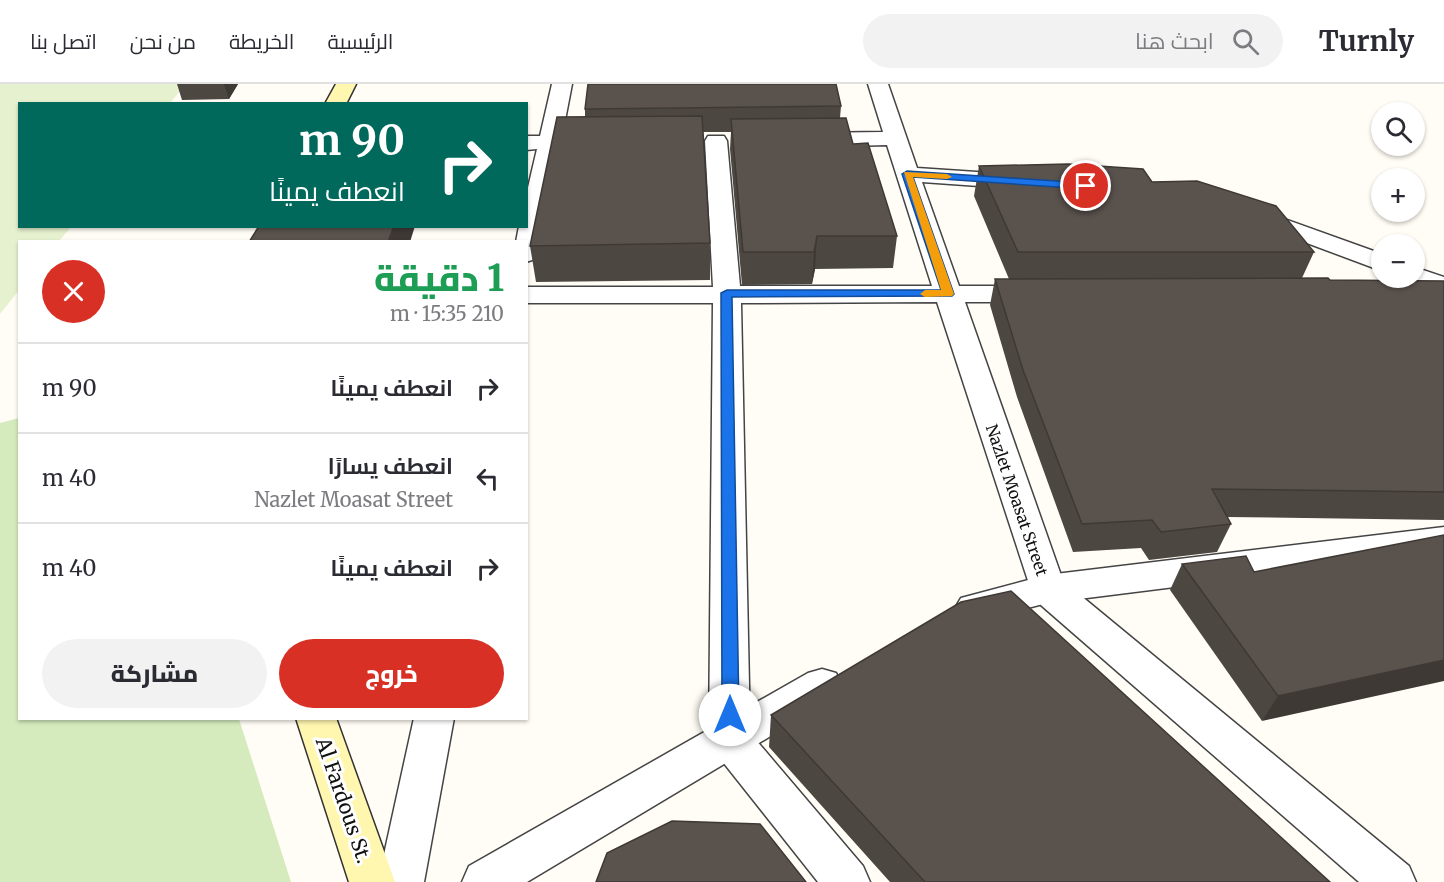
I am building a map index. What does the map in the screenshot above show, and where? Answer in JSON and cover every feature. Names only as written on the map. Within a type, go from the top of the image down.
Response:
[{"type":"main road","points":[[336,102],[346,84]]},
{"type":"main road","name":"Al Fardous St.","points":[[317,720],[372,882]]},
{"type":"street","points":[[528,240],[538,143],[562,84]]},
{"type":"street","name":"Nazlet Moasat Street","points":[[878,84],[1047,589],[1393,882]]},
{"type":"street","points":[[788,140],[896,138]]},
{"type":"street","points":[[717,141],[727,293],[730,739],[847,882]]},
{"type":"street","points":[[538,143],[615,142]]},
{"type":"street","points":[[907,174],[1047,183]]},
{"type":"street","points":[[1230,206],[1371,259]]},
{"type":"street","points":[[1425,285],[1444,286]]},
{"type":"street","points":[[1421,288],[1444,294]]},
{"type":"street","points":[[528,295],[1066,294]]},
{"type":"street","points":[[939,617],[1047,589],[1444,540]]},
{"type":"street","points":[[485,882],[849,669]]},
{"type":"street","points":[[401,882],[434,720]]},
{"type":"green space","points":[[0,84],[186,84],[171,102],[18,102],[18,228],[70,228],[60,240],[18,240],[18,291],[0,314]]},
{"type":"green space","points":[[18,418],[18,720],[239,720],[291,882],[0,882],[0,423]]},
{"type":"building","points":[[588,84],[836,84],[841,106],[585,109]]},
{"type":"building","points":[[702,116],[710,243],[530,246],[557,117]]},
{"type":"building","points":[[846,118],[853,144],[868,143],[897,236],[817,236],[814,252],[743,252],[731,119]]},
{"type":"building","points":[[1068,164],[1143,169],[1152,182],[1197,181],[1276,206],[1314,252],[1018,252],[979,166]]},
{"type":"building","points":[[258,228],[393,228],[389,240],[250,240]]},
{"type":"building","points":[[1328,278],[1330,280],[1371,280],[1371,288],[1425,288],[1425,281],[1444,281],[1444,492],[1212,489],[1231,524],[1161,532],[1152,520],[1082,524],[1023,370],[995,279]]},
{"type":"building","points":[[1444,535],[1444,660],[1278,696],[1182,564],[1246,556],[1254,572]]},
{"type":"building","points":[[1011,591],[1330,882],[925,882],[771,715],[961,602]]},
{"type":"building","points":[[672,821],[760,824],[806,882],[596,882],[607,853]]},
{"type":"slow traffic","points":[[925,294],[948,294],[907,174],[947,177]]},
{"type":"route","points":[[730,715],[727,293],[948,294],[907,174],[1086,186]]}]
